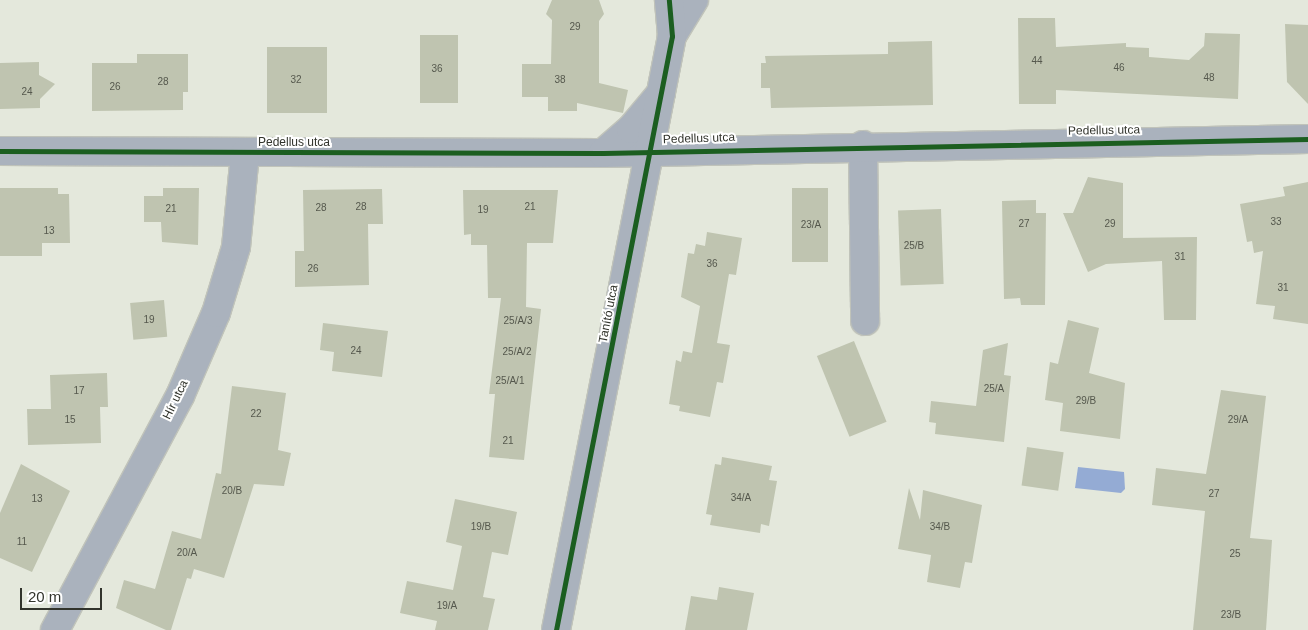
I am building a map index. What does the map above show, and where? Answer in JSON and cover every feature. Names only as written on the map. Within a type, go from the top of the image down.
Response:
[{"type":"street","name":"Tanító utca","points":[[556,630],[662,92],[672,36],[669,0]]},
{"type":"street","name":"Tanító utca","points":[[672,36],[694,0]]},
{"type":"street","points":[[603,153],[631,129],[662,92]]},
{"type":"street","name":"Pedellus utca","points":[[0,151],[603,153],[651,150],[863,145],[1308,139]]},
{"type":"street","points":[[863,145],[865,321]]},
{"type":"street","name":"Hír utca","points":[[55,630],[180,396],[216,313],[236,247],[245,153]]},
{"type":"water","points":[[1078,467],[1124,472],[1125,489],[1121,493],[1075,488]]},
{"type":"building","points":[[552,0],[599,0],[604,14],[599,21],[599,83],[628,90],[623,113],[577,103],[577,111],[548,111],[548,97],[522,97],[522,64],[551,64],[552,20],[546,14]]},
{"type":"building","points":[[1018,18],[1055,18],[1056,47],[1126,43],[1126,47],[1149,48],[1149,57],[1189,60],[1204,46],[1205,33],[1240,34],[1238,99],[1056,90],[1056,104],[1019,104]]},
{"type":"building","points":[[1285,24],[1308,25],[1308,104],[1287,82]]},
{"type":"building","points":[[420,35],[458,35],[458,103],[420,103]]},
{"type":"building","points":[[932,41],[933,105],[771,108],[770,88],[761,88],[761,63],[766,63],[765,56],[888,54],[888,42]]},
{"type":"building","points":[[267,47],[327,47],[327,113],[267,113]]},
{"type":"building","points":[[137,54],[188,54],[188,92],[183,92],[183,110],[92,111],[92,63],[137,63]]},
{"type":"building","points":[[39,62],[39,75],[55,84],[40,99],[40,108],[0,109],[0,63]]},
{"type":"building","points":[[1088,177],[1123,183],[1123,238],[1197,237],[1196,320],[1164,320],[1162,261],[1106,264],[1088,272],[1063,213],[1073,213]]},
{"type":"building","points":[[1308,182],[1308,324],[1273,319],[1275,306],[1256,304],[1263,251],[1254,253],[1252,241],[1247,242],[1240,204],[1285,196],[1283,187]]},
{"type":"building","points":[[0,188],[58,188],[58,194],[69,194],[70,243],[42,243],[42,256],[0,256]]},
{"type":"building","points":[[163,188],[199,188],[198,245],[162,242],[161,222],[144,222],[144,196],[163,196]]},
{"type":"building","points":[[792,188],[828,188],[828,262],[792,262]]},
{"type":"building","points":[[382,189],[383,224],[368,224],[369,285],[295,287],[295,251],[304,251],[303,190]]},
{"type":"building","points":[[463,190],[558,190],[553,243],[527,243],[526,307],[541,309],[524,460],[489,457],[495,394],[489,394],[501,298],[488,298],[487,245],[471,245],[471,234],[464,235]]},
{"type":"building","points":[[1036,200],[1036,213],[1046,213],[1045,305],[1021,305],[1020,298],[1004,299],[1002,201]]},
{"type":"building","points":[[941,209],[944,284],[901,285],[898,211]]},
{"type":"building","points":[[707,232],[742,238],[736,275],[729,274],[717,343],[730,345],[723,383],[717,382],[710,417],[679,411],[680,406],[669,404],[676,360],[681,362],[683,351],[692,353],[700,306],[681,297],[688,253],[694,254],[696,244],[705,246]]},
{"type":"building","points":[[164,300],[167,337],[133,340],[130,303]]},
{"type":"building","points":[[1068,320],[1099,328],[1089,373],[1125,383],[1120,439],[1060,431],[1063,403],[1045,400],[1050,362],[1058,364]]},
{"type":"building","points":[[323,323],[388,331],[382,377],[332,371],[334,352],[320,350]]},
{"type":"building","points":[[854,341],[887,422],[850,437],[817,356]]},
{"type":"building","points":[[1008,343],[1004,375],[1011,376],[1004,442],[935,434],[936,423],[929,422],[931,401],[976,406],[983,350]]},
{"type":"building","points":[[107,373],[108,407],[100,407],[101,443],[28,445],[27,409],[51,409],[50,375]]},
{"type":"building","points":[[232,386],[286,393],[278,450],[291,453],[284,486],[254,484],[224,578],[194,569],[191,579],[187,578],[171,630],[166,630],[116,608],[124,580],[155,589],[172,531],[201,539],[216,473],[221,474]]},
{"type":"building","points":[[1221,390],[1266,396],[1250,538],[1272,540],[1266,630],[1193,630],[1205,511],[1152,505],[1156,468],[1206,474]]},
{"type":"building","points":[[1027,447],[1064,452],[1058,491],[1022,486]]},
{"type":"building","points":[[722,457],[772,466],[769,480],[777,481],[769,526],[761,524],[760,533],[710,525],[712,515],[706,514],[715,464],[721,465]]},
{"type":"building","points":[[21,464],[70,491],[32,572],[0,558],[0,513]]},
{"type":"building","points":[[909,488],[920,520],[923,490],[982,505],[972,563],[965,562],[960,588],[927,582],[931,555],[898,549]]},
{"type":"building","points":[[455,499],[517,512],[508,555],[492,552],[483,597],[495,599],[488,630],[435,630],[437,621],[400,613],[407,581],[453,590],[462,546],[446,542]]},
{"type":"building","points":[[719,587],[754,593],[747,630],[685,630],[691,596],[717,600]]},
{"type":"cycle path","points":[[556,630],[672,36],[669,0]]},
{"type":"cycle path","points":[[0,151],[603,153],[1308,139]]}]
